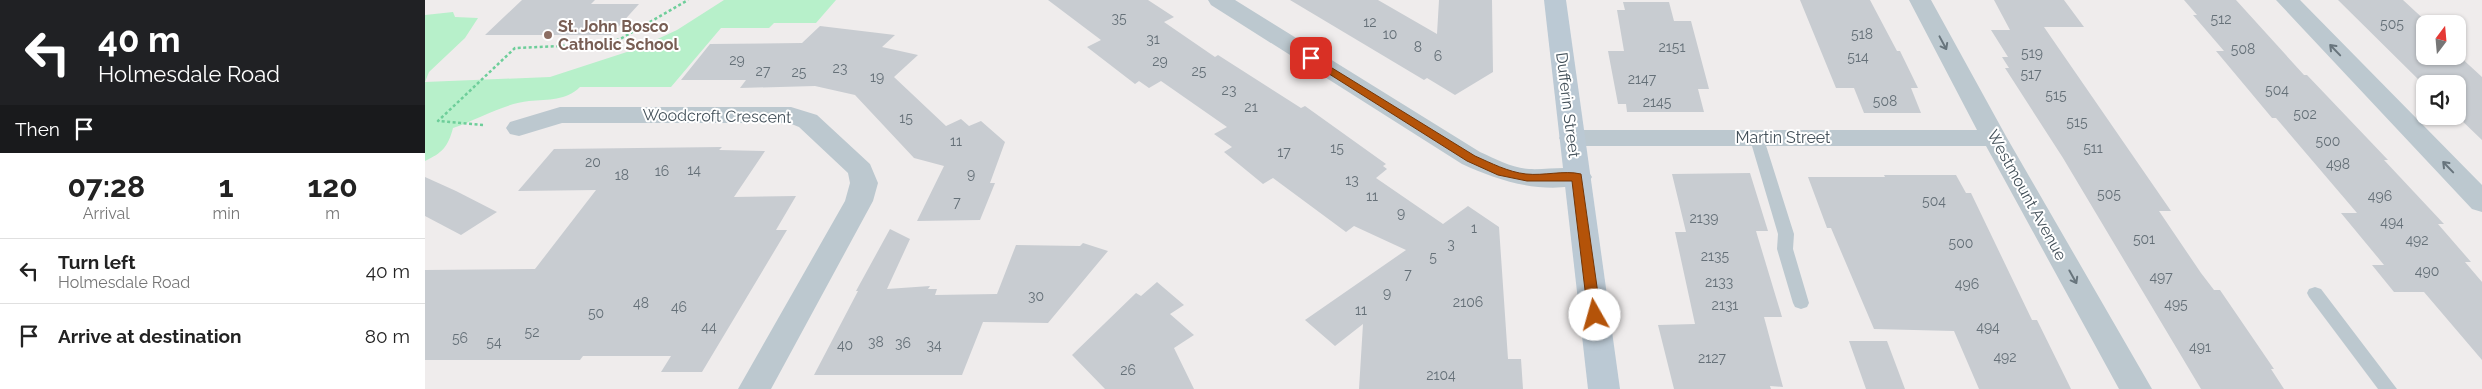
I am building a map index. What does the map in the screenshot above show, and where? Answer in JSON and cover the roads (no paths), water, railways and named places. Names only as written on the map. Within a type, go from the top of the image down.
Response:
[{"type":"main road","name":"Dufferin Street","points":[[1555,0],[1604,389]]},
{"type":"street","points":[[1219,0],[1471,158],[1502,172],[1527,178],[1577,177]]},
{"type":"street","name":"Westmount Avenue","points":[[1920,0],[1994,138],[2137,389]]},
{"type":"street","points":[[2287,0],[2482,202]]},
{"type":"street","name":"Woodcroft Crescent","points":[[519,128],[560,115],[791,115],[807,121],[827,136],[861,170],[864,183],[859,201],[755,389]]},
{"type":"street","name":"Martin Street","points":[[1572,138],[1756,136],[1994,138]]},
{"type":"lane","points":[[1756,136],[1786,234],[1785,249],[1801,303]]},
{"type":"lane","points":[[2315,293],[2388,389]]},
{"type":"place","name":"St. John Bosco Catholic School","points":[[548,35]]}]
